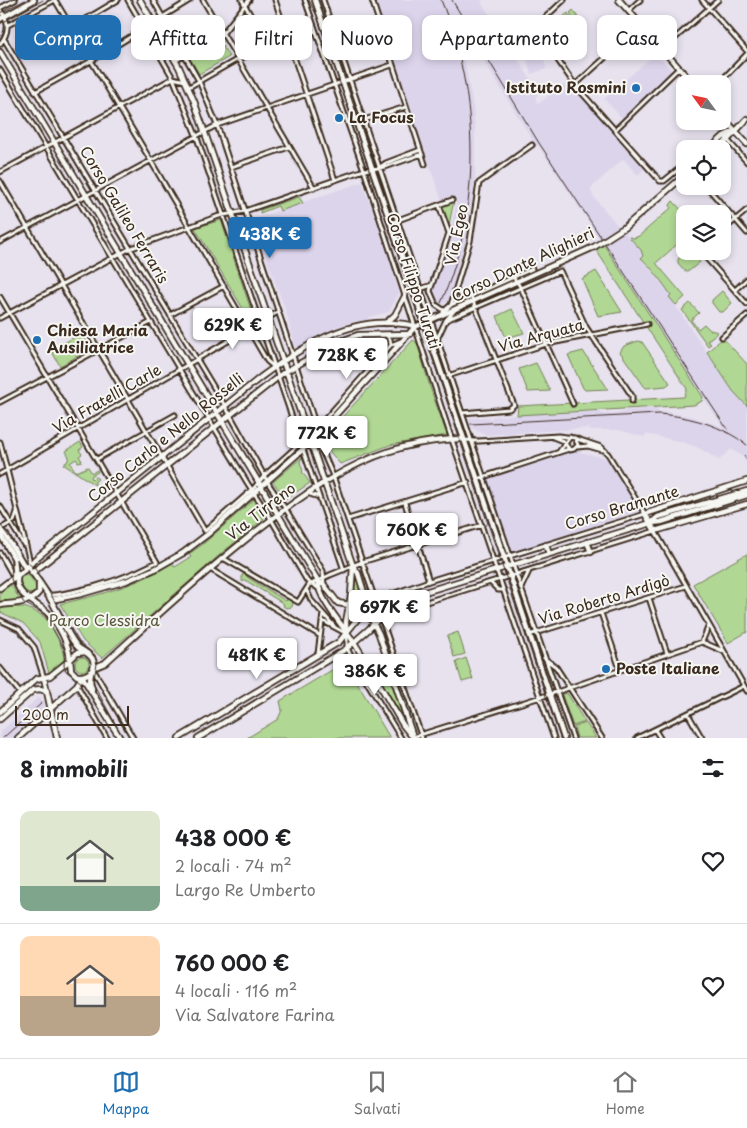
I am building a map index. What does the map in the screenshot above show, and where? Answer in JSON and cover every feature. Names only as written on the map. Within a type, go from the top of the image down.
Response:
[{"type":"main road","points":[[2,17],[34,0]]},
{"type":"main road","points":[[140,0],[148,15]]},
{"type":"main road","name":"Corso Filippo Turati","points":[[315,0],[507,566],[513,576],[529,635],[564,738]]},
{"type":"main road","points":[[618,0],[632,15]]},
{"type":"main road","name":"Corso Galileo Ferraris","points":[[0,52],[318,581]]},
{"type":"main road","points":[[673,60],[686,75]]},
{"type":"main road","points":[[175,61],[189,87],[206,131],[308,436],[353,566],[358,572],[365,595],[366,608],[379,634],[413,737]]},
{"type":"main road","points":[[723,140],[746,123]]},
{"type":"main road","points":[[731,126],[747,144]]},
{"type":"main road","name":"Corso Dante Alighieri","points":[[425,324],[454,311],[475,305],[594,247],[625,228],[676,183]]},
{"type":"main road","points":[[386,323],[396,315],[405,296]]},
{"type":"main road","name":"Corso Carlo e Nello Rosselli","points":[[30,567],[162,457],[283,361],[347,328],[358,325],[386,323],[415,327],[425,324]]},
{"type":"main road","points":[[49,598],[109,587],[154,569],[196,544],[260,485],[268,482],[303,450],[415,327]]},
{"type":"main road","name":"Corso Carlo e Nello Rosselli","points":[[30,567],[122,502],[286,371],[358,334],[410,334]]},
{"type":"main road","name":"Via Tirreno","points":[[93,668],[105,663],[223,558],[278,514],[324,481],[362,462],[388,452],[410,446],[464,440]]},
{"type":"main road","name":"Corso Bramante","points":[[645,514],[747,481]]},
{"type":"main road","name":"Corso Bramante","points":[[375,601],[395,601],[587,542],[651,523],[661,522],[747,491]]},
{"type":"main road","name":"Corso Bramante","points":[[710,504],[747,495]]},
{"type":"main road","points":[[645,514],[655,532],[747,504]]},
{"type":"main road","points":[[0,530],[6,535],[22,561],[30,567],[75,643],[91,657],[93,668],[90,680],[93,692]]},
{"type":"main road","points":[[0,530],[1,536],[14,558],[16,582],[23,595],[49,615],[66,643],[72,671],[76,675],[82,676],[120,738]]},
{"type":"main road","points":[[587,542],[590,552]]},
{"type":"main road","points":[[546,545],[549,554]]},
{"type":"main road","points":[[347,634],[346,622],[353,566]]},
{"type":"main road","points":[[0,588],[30,567]]},
{"type":"main road","points":[[318,581],[324,585],[336,602],[366,608]]},
{"type":"main road","points":[[318,581],[318,588],[354,643],[403,725],[413,737]]},
{"type":"main road","points":[[20,603],[38,594],[40,589],[39,583]]},
{"type":"main road","points":[[179,738],[339,642],[366,608],[375,601]]},
{"type":"main road","points":[[198,738],[347,648],[381,617],[395,601]]},
{"type":"main road","points":[[0,605],[20,603],[38,606]]},
{"type":"main road","points":[[0,712],[36,680],[45,680],[77,653],[85,652]]},
{"type":"main road","points":[[18,738],[52,708],[56,702],[78,685],[82,676],[93,668]]},
{"type":"main road","points":[[45,680],[57,738]]},
{"type":"main road","points":[[0,719],[33,690],[40,689],[46,691]]},
{"type":"street","points":[[8,25],[2,17],[0,9],[15,0]]},
{"type":"street","points":[[0,44],[4,40],[8,25],[55,0],[64,15]]},
{"type":"street","points":[[93,15],[118,0]]},
{"type":"street","points":[[128,0],[137,15]]},
{"type":"street","points":[[153,0],[161,15]]},
{"type":"street","points":[[165,15],[190,0]]},
{"type":"street","points":[[203,0],[212,15]]},
{"type":"street","points":[[242,0],[250,15]]},
{"type":"street","points":[[225,31],[249,0]]},
{"type":"street","points":[[275,0],[280,15]]},
{"type":"street","name":"Corso Filippo Turati","points":[[305,0],[364,170],[452,440],[468,482],[554,738]]},
{"type":"street","name":"Corso Filippo Turati","points":[[323,0],[511,556],[513,576],[521,588],[573,738]]},
{"type":"street","points":[[372,0],[425,164]]},
{"type":"street","points":[[564,0],[535,27],[575,85],[662,182],[676,171]]},
{"type":"street","points":[[628,11],[640,0]]},
{"type":"street","points":[[702,0],[747,52],[726,75]]},
{"type":"street","points":[[677,37],[718,0]]},
{"type":"street","points":[[225,36],[235,54]]},
{"type":"street","points":[[36,92],[131,37]]},
{"type":"street","name":"Corso Galileo Ferraris","points":[[4,40],[323,571],[324,585]]},
{"type":"street","points":[[163,60],[173,78],[196,135],[344,570]]},
{"type":"street","points":[[188,60],[217,125],[293,355],[316,428],[316,437],[334,476],[421,736]]},
{"type":"street","points":[[189,87],[236,60]]},
{"type":"street","points":[[239,60],[314,188]]},
{"type":"street","points":[[295,60],[335,180]]},
{"type":"street","points":[[575,85],[602,60]]},
{"type":"street","points":[[91,61],[267,361],[274,367]]},
{"type":"street","points":[[0,242],[217,125],[392,64]]},
{"type":"street","points":[[614,130],[680,68]]},
{"type":"street","points":[[0,70],[1,76],[78,200],[305,578],[318,588]]},
{"type":"street","points":[[0,172],[173,78],[186,81]]},
{"type":"street","points":[[364,120],[406,107]]},
{"type":"street","points":[[726,138],[747,162]]},
{"type":"street","name":"Via Egeo","points":[[451,305],[470,241],[479,183],[532,145]]},
{"type":"street","points":[[230,167],[289,147]]},
{"type":"street","points":[[0,318],[129,248],[224,215],[245,211],[421,152]]},
{"type":"street","points":[[0,181],[205,531],[254,491]]},
{"type":"street","points":[[714,195],[747,233]]},
{"type":"street","points":[[390,223],[452,200]]},
{"type":"street","points":[[439,205],[449,233],[430,291],[434,304],[445,311]]},
{"type":"street","points":[[731,224],[747,210]]},
{"type":"street","points":[[708,260],[747,304]]},
{"type":"street","name":"Corso Dante Alighieri","points":[[440,317],[451,305],[532,269]]},
{"type":"street","name":"Corso Dante Alighieri","points":[[447,319],[475,305],[560,271],[590,334]]},
{"type":"street","points":[[514,278],[521,288],[573,404]]},
{"type":"street","points":[[735,290],[747,279]]},
{"type":"street","points":[[420,289],[432,285]]},
{"type":"street","points":[[170,315],[224,286]]},
{"type":"street","points":[[455,290],[465,299]]},
{"type":"street","points":[[462,413],[510,409],[514,404],[471,296]]},
{"type":"street","points":[[0,297],[157,562],[141,571],[107,583],[49,598]]},
{"type":"street","points":[[438,337],[447,319],[454,311]]},
{"type":"street","name":"Via Fratelli Carle","points":[[0,474],[278,312]]},
{"type":"street","points":[[722,337],[747,315]]},
{"type":"street","points":[[440,317],[447,319]]},
{"type":"street","points":[[0,402],[150,322]]},
{"type":"street","name":"Via Arquata","points":[[443,378],[546,344],[647,324]]},
{"type":"street","points":[[384,333],[390,339],[391,345]]},
{"type":"street","points":[[590,334],[632,396],[632,401]]},
{"type":"street","points":[[260,485],[265,475],[316,428],[391,345],[404,340]]},
{"type":"street","points":[[97,459],[175,415]]},
{"type":"street","points":[[552,437],[560,439],[569,449]]},
{"type":"street","points":[[559,452],[570,437],[596,445],[605,451],[645,514]]},
{"type":"street","name":"Via Tirreno","points":[[464,440],[570,437]]},
{"type":"street","points":[[577,439],[577,447]]},
{"type":"street","points":[[0,442],[30,567]]},
{"type":"street","points":[[478,480],[577,447],[588,446],[605,451]]},
{"type":"street","points":[[348,519],[405,503],[468,482]]},
{"type":"street","points":[[307,493],[319,497]]},
{"type":"street","points":[[405,503],[428,581]]},
{"type":"street","points":[[0,506],[26,548]]},
{"type":"street","points":[[0,530],[14,521],[18,511]]},
{"type":"street","name":"Corso Bramante","points":[[375,601],[428,581],[645,514]]},
{"type":"street","points":[[223,558],[299,602],[311,584],[362,562],[482,526]]},
{"type":"street","points":[[381,617],[655,532],[747,691]]},
{"type":"street","points":[[0,554],[15,576]]},
{"type":"street","points":[[210,569],[319,635]]},
{"type":"street","points":[[521,588],[528,571]]},
{"type":"street","points":[[491,583],[498,590],[504,590]]},
{"type":"street","name":"Via Roberto Ardigò","points":[[529,635],[686,586]]},
{"type":"street","points":[[306,590],[311,600],[334,626]]},
{"type":"street","points":[[649,598],[667,653]]},
{"type":"street","points":[[601,613],[620,669]]},
{"type":"street","points":[[318,655],[323,614]]},
{"type":"street","points":[[0,620],[19,629],[34,647],[45,680]]},
{"type":"street","points":[[323,621],[347,634],[347,648],[401,738]]},
{"type":"street","points":[[702,642],[709,625]]},
{"type":"street","points":[[413,737],[550,694],[702,642],[724,652]]},
{"type":"street","points":[[544,658],[556,667],[602,738]]},
{"type":"street","points":[[0,668],[20,693]]},
{"type":"street","points":[[93,668],[133,738]]},
{"type":"street","points":[[78,685],[108,738]]},
{"type":"street","points":[[638,738],[744,686]]},
{"type":"street","points":[[688,714],[702,738]]},
{"type":"street","points":[[655,730],[660,738]]},
{"type":"shaded area","points":[[375,0],[483,0],[481,2],[489,15],[422,15],[422,60],[464,60],[473,107],[475,129],[475,182],[465,244],[449,301],[443,304],[437,301],[432,289],[450,233],[456,197],[442,201],[394,60],[412,60],[412,15],[380,15]]},
{"type":"shaded area","points":[[483,60],[518,60],[538,93],[536,102],[540,103],[555,90],[570,83],[644,169],[638,175],[623,159],[590,189],[593,196],[619,227],[600,239],[538,145],[536,146]]},
{"type":"shaded area","points":[[527,60],[544,60],[546,69],[531,74]]},
{"type":"shaded area","name":"Istituto Rosmini","points":[[648,60],[662,60],[673,72],[623,119],[604,99]]},
{"type":"shaded area","points":[[362,182],[382,236],[399,293],[389,312],[369,317],[368,320],[355,321],[334,328],[296,349],[286,312],[251,220]]},
{"type":"shaded area","points":[[624,232],[642,250],[643,256],[641,258],[671,295],[670,297],[687,323],[733,390],[747,406],[747,464],[743,457],[731,449],[719,460],[697,447],[678,441],[646,434],[644,437],[619,430],[590,430],[589,428],[485,435],[472,428],[469,418],[488,417],[492,419],[492,416],[600,411],[602,414],[613,414],[622,413],[627,410],[657,408],[658,412],[693,417],[723,427],[604,245]]},
{"type":"shaded area","points":[[575,451],[610,459],[639,511],[512,553],[485,479]]},
{"type":"shaded area","points":[[381,651],[387,670],[377,674],[367,657]]},
{"type":"shaded area","points":[[39,697],[46,705],[47,710],[15,738],[0,738],[0,732]]},
{"type":"green space","points":[[573,10],[577,15],[572,15],[570,13]]},
{"type":"green space","points":[[225,50],[229,57],[225,59]]},
{"type":"green space","points":[[191,60],[224,60],[199,74]]},
{"type":"green space","points":[[299,197],[303,203],[280,211],[278,206],[260,213],[260,210]]},
{"type":"green space","points":[[454,200],[448,230],[440,206]]},
{"type":"green space","points":[[673,201],[677,205],[676,245],[656,263],[685,297],[676,305],[669,297],[671,295],[661,280],[641,258],[643,256],[641,250],[629,237],[639,236],[671,208],[670,205]]},
{"type":"green space","points":[[221,220],[255,322],[252,324],[195,228]]},
{"type":"green space","points":[[604,245],[703,397],[702,401],[694,405],[517,415],[518,406],[684,397],[687,389],[596,250]]},
{"type":"green space","points":[[678,260],[698,260],[700,262],[689,271],[685,271],[678,263]]},
{"type":"green space","points":[[596,271],[622,312],[598,316],[582,279]]},
{"type":"green space","points":[[722,291],[732,303],[723,312],[719,312],[712,303],[712,300]]},
{"type":"green space","points":[[690,303],[699,313],[691,320],[698,329],[704,324],[710,330],[718,332],[707,341],[711,344],[708,346],[682,310]]},
{"type":"green space","points":[[512,309],[524,333],[506,338],[497,316]]},
{"type":"green space","points":[[82,333],[90,349],[60,366],[51,350]]},
{"type":"green space","points":[[723,338],[747,364],[747,406],[733,391],[707,352]]},
{"type":"green space","points":[[413,340],[417,343],[447,435],[390,445],[340,464],[322,442],[322,439]]},
{"type":"green space","points":[[638,341],[642,342],[670,383],[666,386],[646,388],[620,352],[624,346]]},
{"type":"green space","points":[[583,351],[608,389],[585,390],[583,388],[568,355]]},
{"type":"green space","points":[[536,363],[550,391],[528,392],[519,369]]},
{"type":"green space","points":[[80,442],[83,447],[79,450],[82,454],[79,456],[82,461],[78,462],[76,459],[70,463],[76,472],[88,467],[92,473],[97,470],[98,472],[91,476],[92,479],[96,477],[98,479],[95,481],[95,485],[63,464],[67,462],[69,457],[66,451]]},
{"type":"green space","points":[[302,457],[300,462],[302,472],[310,483],[286,499],[273,482]]},
{"type":"green space","name":"Parco Clessidra","points":[[254,499],[257,506],[255,508],[264,519],[223,552],[102,658],[83,641],[60,604],[90,597],[132,583],[172,563],[175,567],[191,557],[189,554]]},
{"type":"green space","points":[[747,554],[747,632],[728,643],[693,584]]},
{"type":"green space","points":[[355,572],[364,600],[353,600],[355,585],[353,573]]},
{"type":"green space","points":[[247,574],[247,577],[286,601],[288,598],[293,603],[292,607],[286,608],[283,606],[284,604],[245,580],[243,582],[242,575]]},
{"type":"green space","points":[[27,575],[36,586],[36,591],[31,594],[24,590],[21,585],[21,577]]},
{"type":"green space","points":[[10,583],[20,600],[0,601],[0,591]]},
{"type":"green space","points":[[24,607],[39,613],[46,619],[60,644],[64,660],[49,673],[40,642],[23,623],[0,612],[1,608]]},
{"type":"green space","points":[[458,632],[465,654],[454,657],[447,636]]},
{"type":"green space","points":[[79,657],[85,657],[89,664],[85,671],[79,671],[75,667],[75,661]]},
{"type":"green space","points":[[466,658],[473,679],[462,682],[456,662]]},
{"type":"green space","points":[[342,664],[346,664],[390,738],[247,738],[278,719],[282,710],[280,701]]},
{"type":"green space","points":[[387,670],[403,717],[377,674]]},
{"type":"green space","points":[[567,693],[585,722],[573,726],[562,695]]},
{"type":"green space","points":[[586,723],[596,738],[577,738],[574,727]]},
{"type":"tram line","points":[[0,13],[25,0]]},
{"type":"tram line","points":[[0,24],[43,0]]},
{"type":"tram line","points":[[309,0],[318,18],[560,738]]},
{"type":"tram line","points":[[0,524],[26,561],[36,570],[79,642],[95,655],[97,664],[93,683],[123,738]]},
{"type":"tram line","points":[[0,539],[12,560],[11,579],[14,587],[24,603],[46,617],[65,651],[64,666],[66,671],[83,684],[96,706]]},
{"type":"railway","points":[[441,0],[454,36],[463,74],[469,113],[471,152],[469,191],[464,229],[454,267],[441,303]]},
{"type":"railway","points":[[452,0],[539,143],[727,429]]},
{"type":"railway","points":[[471,424],[659,414],[683,417],[705,423],[727,432],[747,445]]},
{"type":"railway","points":[[744,456],[747,460]]},
{"type":"railway","points":[[3,738],[43,702]]},
{"type":"place","name":"Istituto Rosmini","points":[[636,88]]},
{"type":"place","name":"La Focus","points":[[339,118]]},
{"type":"place","name":"Chiesa Maria Ausiliatrice","points":[[37,340]]},
{"type":"place","name":"Poste Italiane","points":[[606,669]]}]
